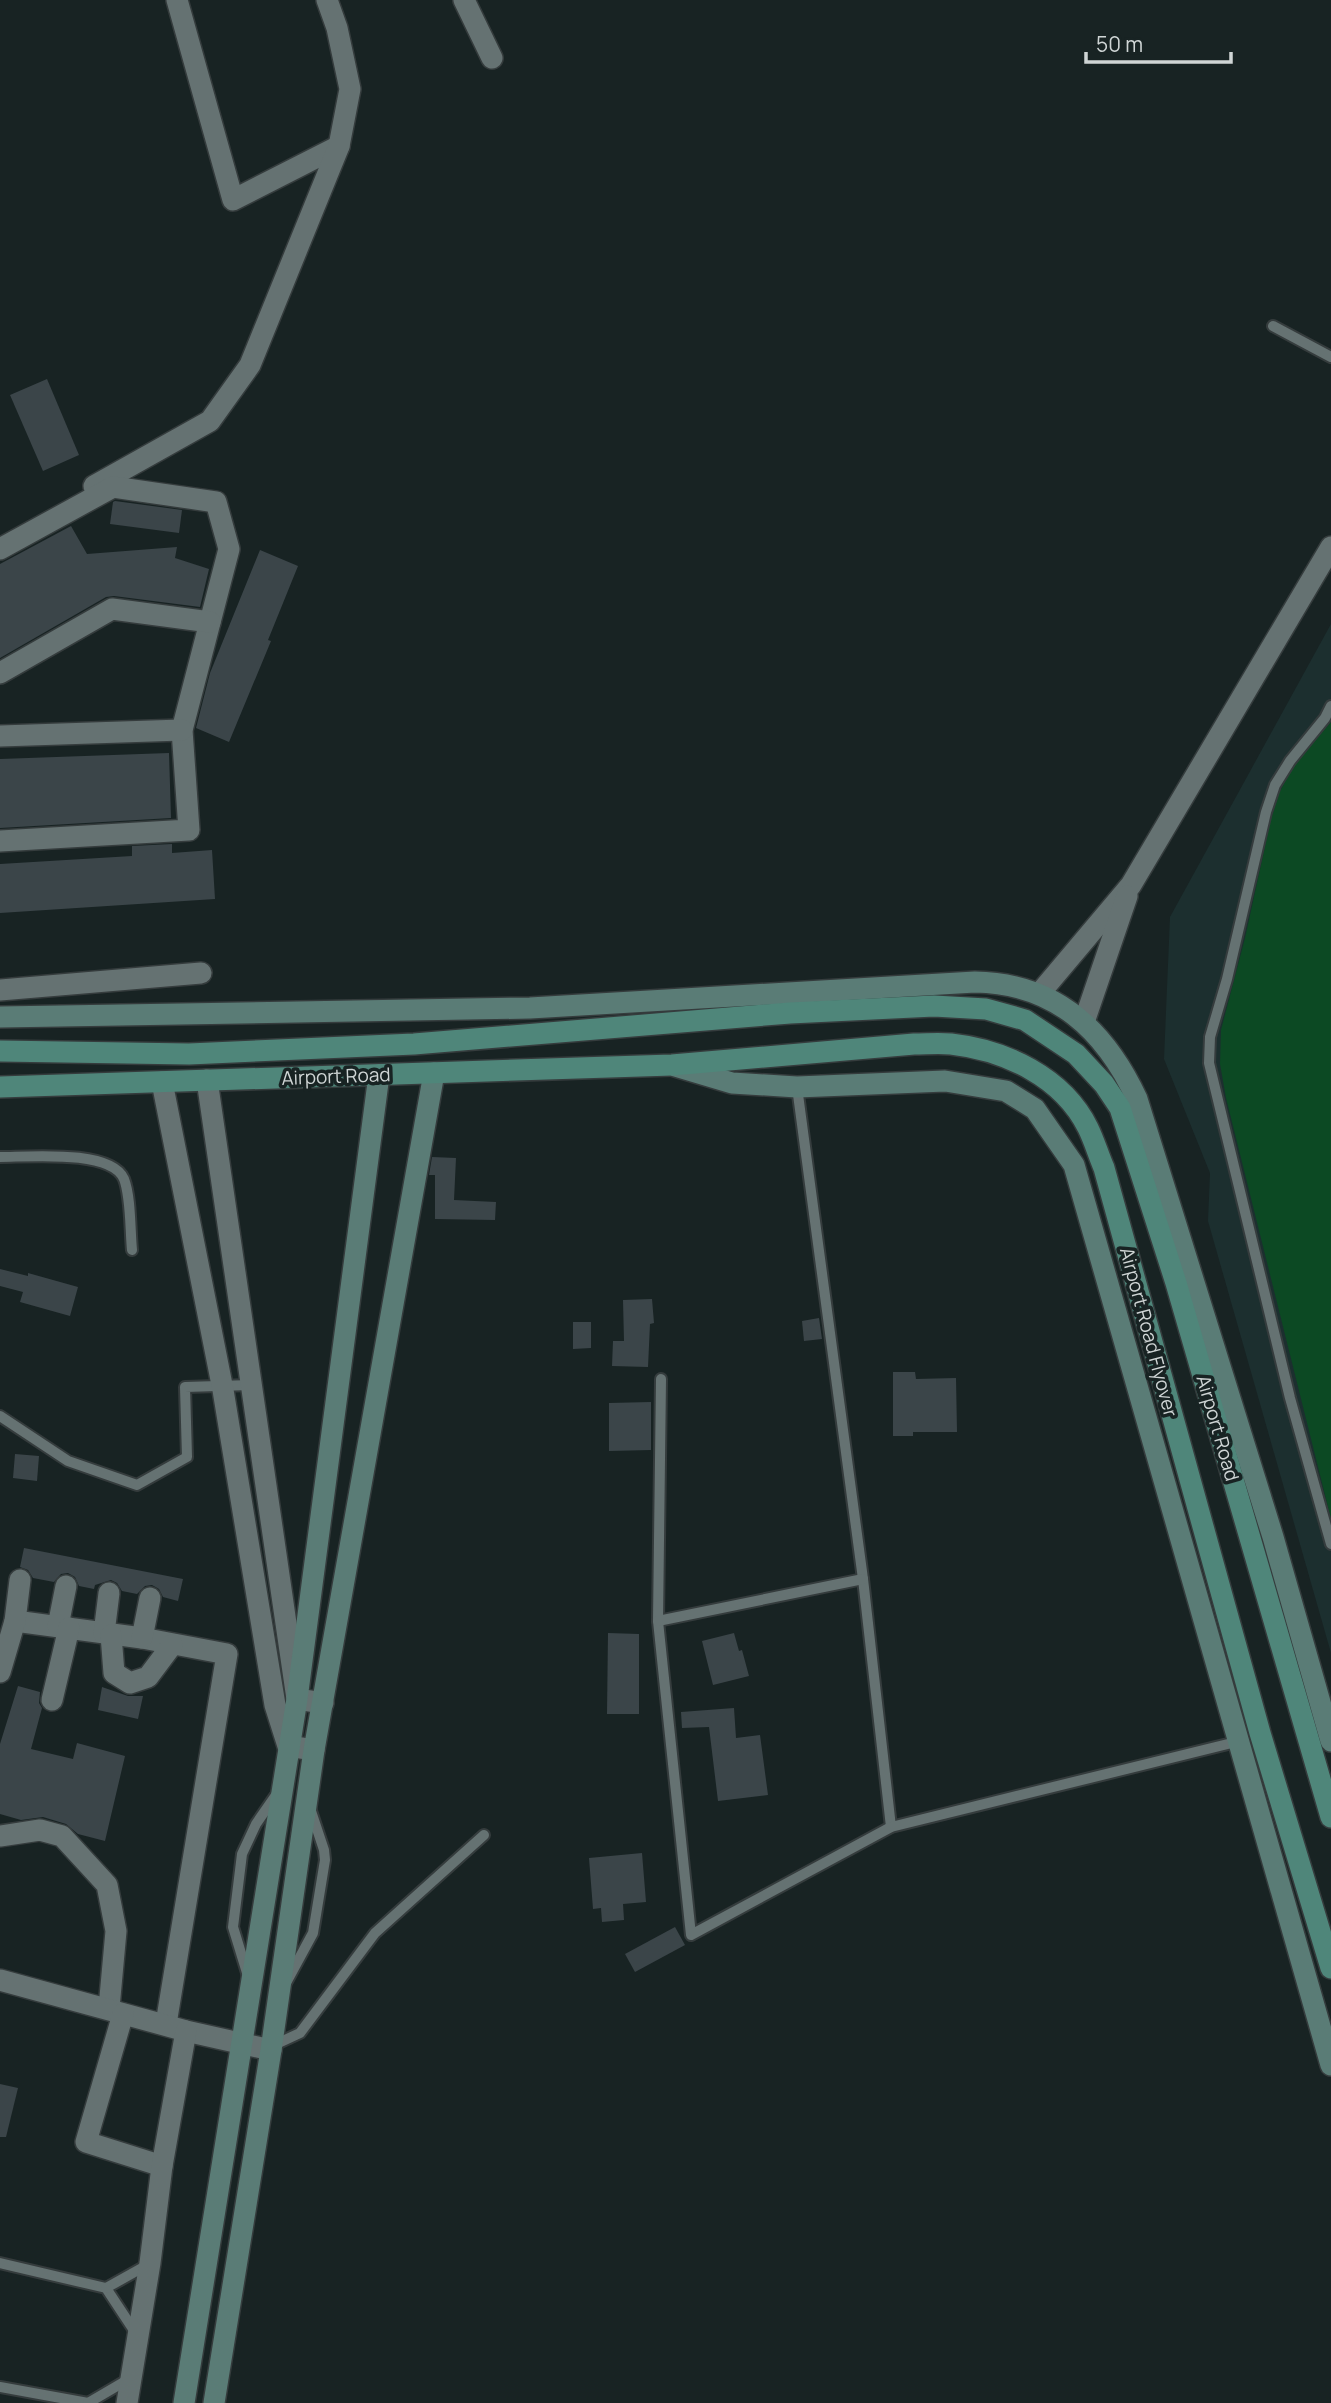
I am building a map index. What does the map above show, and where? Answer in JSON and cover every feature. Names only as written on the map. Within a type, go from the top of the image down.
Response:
[{"type":"main road","name":"Airport Road","points":[[0,1051],[189,1054],[414,1044],[790,1013],[934,1006],[986,1009],[1025,1020],[1076,1054],[1104,1084],[1121,1108],[1176,1283],[1331,1817]]},
{"type":"main road","name":"Airport Road Flyover","points":[[672,1065],[902,1045],[951,1044],[997,1053],[1033,1069],[1071,1103],[1087,1126],[1104,1168],[1260,1733],[1331,1968]]},
{"type":"main road","name":"Airport Road","points":[[0,1087],[672,1065]]},
{"type":"street","points":[[177,0],[233,200],[339,146]]},
{"type":"street","points":[[0,538],[210,421],[250,365],[339,146],[350,89],[337,28],[327,0]]},
{"type":"street","points":[[464,0],[492,58]]},
{"type":"street","points":[[0,549],[113,487],[216,502],[229,549],[182,730],[189,830],[0,841]]},
{"type":"street","points":[[1040,993],[1131,884],[1331,547]]},
{"type":"street","points":[[0,673],[112,608],[210,622]]},
{"type":"street","points":[[0,736],[182,730]]},
{"type":"street","points":[[1084,1022],[1131,884]]},
{"type":"street","points":[[0,990],[201,973]]},
{"type":"street","points":[[0,1017],[530,1008],[975,982],[1002,984],[1040,993],[1084,1022],[1105,1043],[1123,1068],[1137,1099],[1272,1537],[1331,1741]]},
{"type":"street","points":[[672,1065],[732,1083],[797,1087],[945,1081],[1006,1091],[1035,1109],[1074,1165],[1331,2065]]},
{"type":"street","points":[[214,2403],[271,2048],[306,1798],[435,1073]]},
{"type":"street","points":[[184,2403],[297,1699],[379,1075]]},
{"type":"street","points":[[207,1080],[297,1699]]},
{"type":"street","points":[[162,1082],[222,1386],[275,1705],[288,1746]]},
{"type":"street","points":[[0,1672],[15,1621],[20,1580]]},
{"type":"street","points":[[52,1700],[66,1586]]},
{"type":"street","points":[[109,1593],[107,1634],[114,1673],[130,1682],[148,1677],[172,1645]]},
{"type":"street","points":[[142,1639],[150,1598]]},
{"type":"street","points":[[15,1621],[228,1654],[176,2027],[150,2263],[127,2403]]},
{"type":"street","points":[[297,1699],[323,1703]]},
{"type":"street","points":[[288,1746],[314,1750]]},
{"type":"street","points":[[0,1836],[40,1830],[62,1836],[107,1885],[116,1931],[116,2011],[86,2142],[162,2166]]},
{"type":"street","points":[[0,1980],[176,2027],[271,2048]]},
{"type":"lane","points":[[1273,326],[1331,357]]},
{"type":"lane","points":[[1331,706],[1275,785],[1210,1037],[1209,1063],[1290,1398],[1331,1544]]},
{"type":"lane","points":[[797,1087],[863,1578],[891,1828]]},
{"type":"lane","points":[[0,1157],[77,1156],[113,1167],[121,1174],[125,1185],[132,1250]]},
{"type":"lane","points":[[661,1379],[658,1621],[691,1935],[891,1828],[1240,1741]]},
{"type":"lane","points":[[0,1416],[68,1461],[137,1485],[185,1460],[188,1455],[186,1387],[251,1385]]},
{"type":"lane","points":[[658,1621],[863,1578]]},
{"type":"lane","points":[[250,1982],[233,1927],[242,1854],[256,1824],[283,1786]]},
{"type":"lane","points":[[271,2048],[300,2033],[375,1933],[484,1835]]},
{"type":"lane","points":[[0,2263],[106,2288],[150,2263]]},
{"type":"lane","points":[[106,2288],[139,2338]]},
{"type":"lane","points":[[0,2387],[88,2403],[132,2377]]},
{"type":"shaded area","points":[[1331,624],[1331,1653],[1208,1221],[1210,1173],[1164,1059],[1170,917]]},
{"type":"green space","points":[[1331,722],[1331,1519],[1226,1098],[1220,1064],[1221,1030],[1280,791],[1294,765]]},
{"type":"building","points":[[47,379],[79,455],[43,471],[10,395]]},
{"type":"building","points":[[115,501],[182,510],[179,533],[110,524]]},
{"type":"building","points":[[71,526],[87,554],[177,547],[175,558],[209,569],[200,607],[106,597],[0,658],[0,564]]},
{"type":"building","points":[[260,550],[298,566],[268,640],[271,641],[229,742],[196,728],[210,673]]},
{"type":"building","points":[[169,753],[171,818],[0,828],[0,759]]},
{"type":"building","points":[[172,844],[172,853],[212,850],[215,899],[0,913],[0,864],[132,856],[132,846]]},
{"type":"building","points":[[432,1157],[456,1158],[454,1200],[496,1202],[495,1220],[435,1219],[435,1175],[429,1175]]},
{"type":"building","points":[[0,1269],[28,1276],[28,1273],[78,1287],[70,1316],[20,1302],[23,1292],[0,1286]]},
{"type":"building","points":[[652,1299],[654,1323],[650,1324],[648,1367],[612,1366],[613,1341],[624,1341],[623,1300]]},
{"type":"building","points":[[819,1318],[822,1339],[804,1341],[802,1321]]},
{"type":"building","points":[[573,1322],[591,1322],[591,1348],[573,1349]]},
{"type":"building","points":[[893,1372],[915,1372],[916,1379],[956,1378],[957,1432],[913,1432],[913,1436],[893,1436]]},
{"type":"building","points":[[651,1402],[651,1450],[609,1451],[609,1403]]},
{"type":"building","points":[[15,1454],[39,1456],[37,1481],[13,1478]]},
{"type":"building","points":[[24,1548],[183,1579],[178,1601],[163,1597],[159,1589],[152,1585],[145,1586],[137,1594],[122,1591],[117,1583],[111,1580],[95,1585],[94,1589],[79,1586],[75,1577],[68,1573],[61,1574],[54,1582],[33,1578],[28,1570],[20,1567]]},
{"type":"building","points":[[608,1633],[639,1634],[639,1714],[607,1714]]},
{"type":"building","points":[[734,1633],[749,1676],[713,1685],[702,1641]]},
{"type":"building","points":[[18,1686],[40,1692],[39,1703],[42,1708],[31,1749],[73,1759],[77,1743],[125,1756],[105,1841],[78,1834],[66,1824],[43,1817],[21,1820],[0,1814],[0,1744]]},
{"type":"building","points":[[102,1687],[128,1696],[143,1696],[138,1719],[98,1710]]},
{"type":"building","points":[[734,1708],[736,1738],[760,1735],[768,1795],[718,1801],[709,1727],[682,1728],[681,1712]]},
{"type":"building","points":[[642,1853],[646,1902],[623,1904],[624,1920],[602,1922],[601,1908],[593,1909],[589,1858]]},
{"type":"building","points":[[675,1927],[685,1945],[635,1972],[625,1954]]},
{"type":"building","points":[[0,2084],[18,2088],[6,2137],[0,2137]]}]
